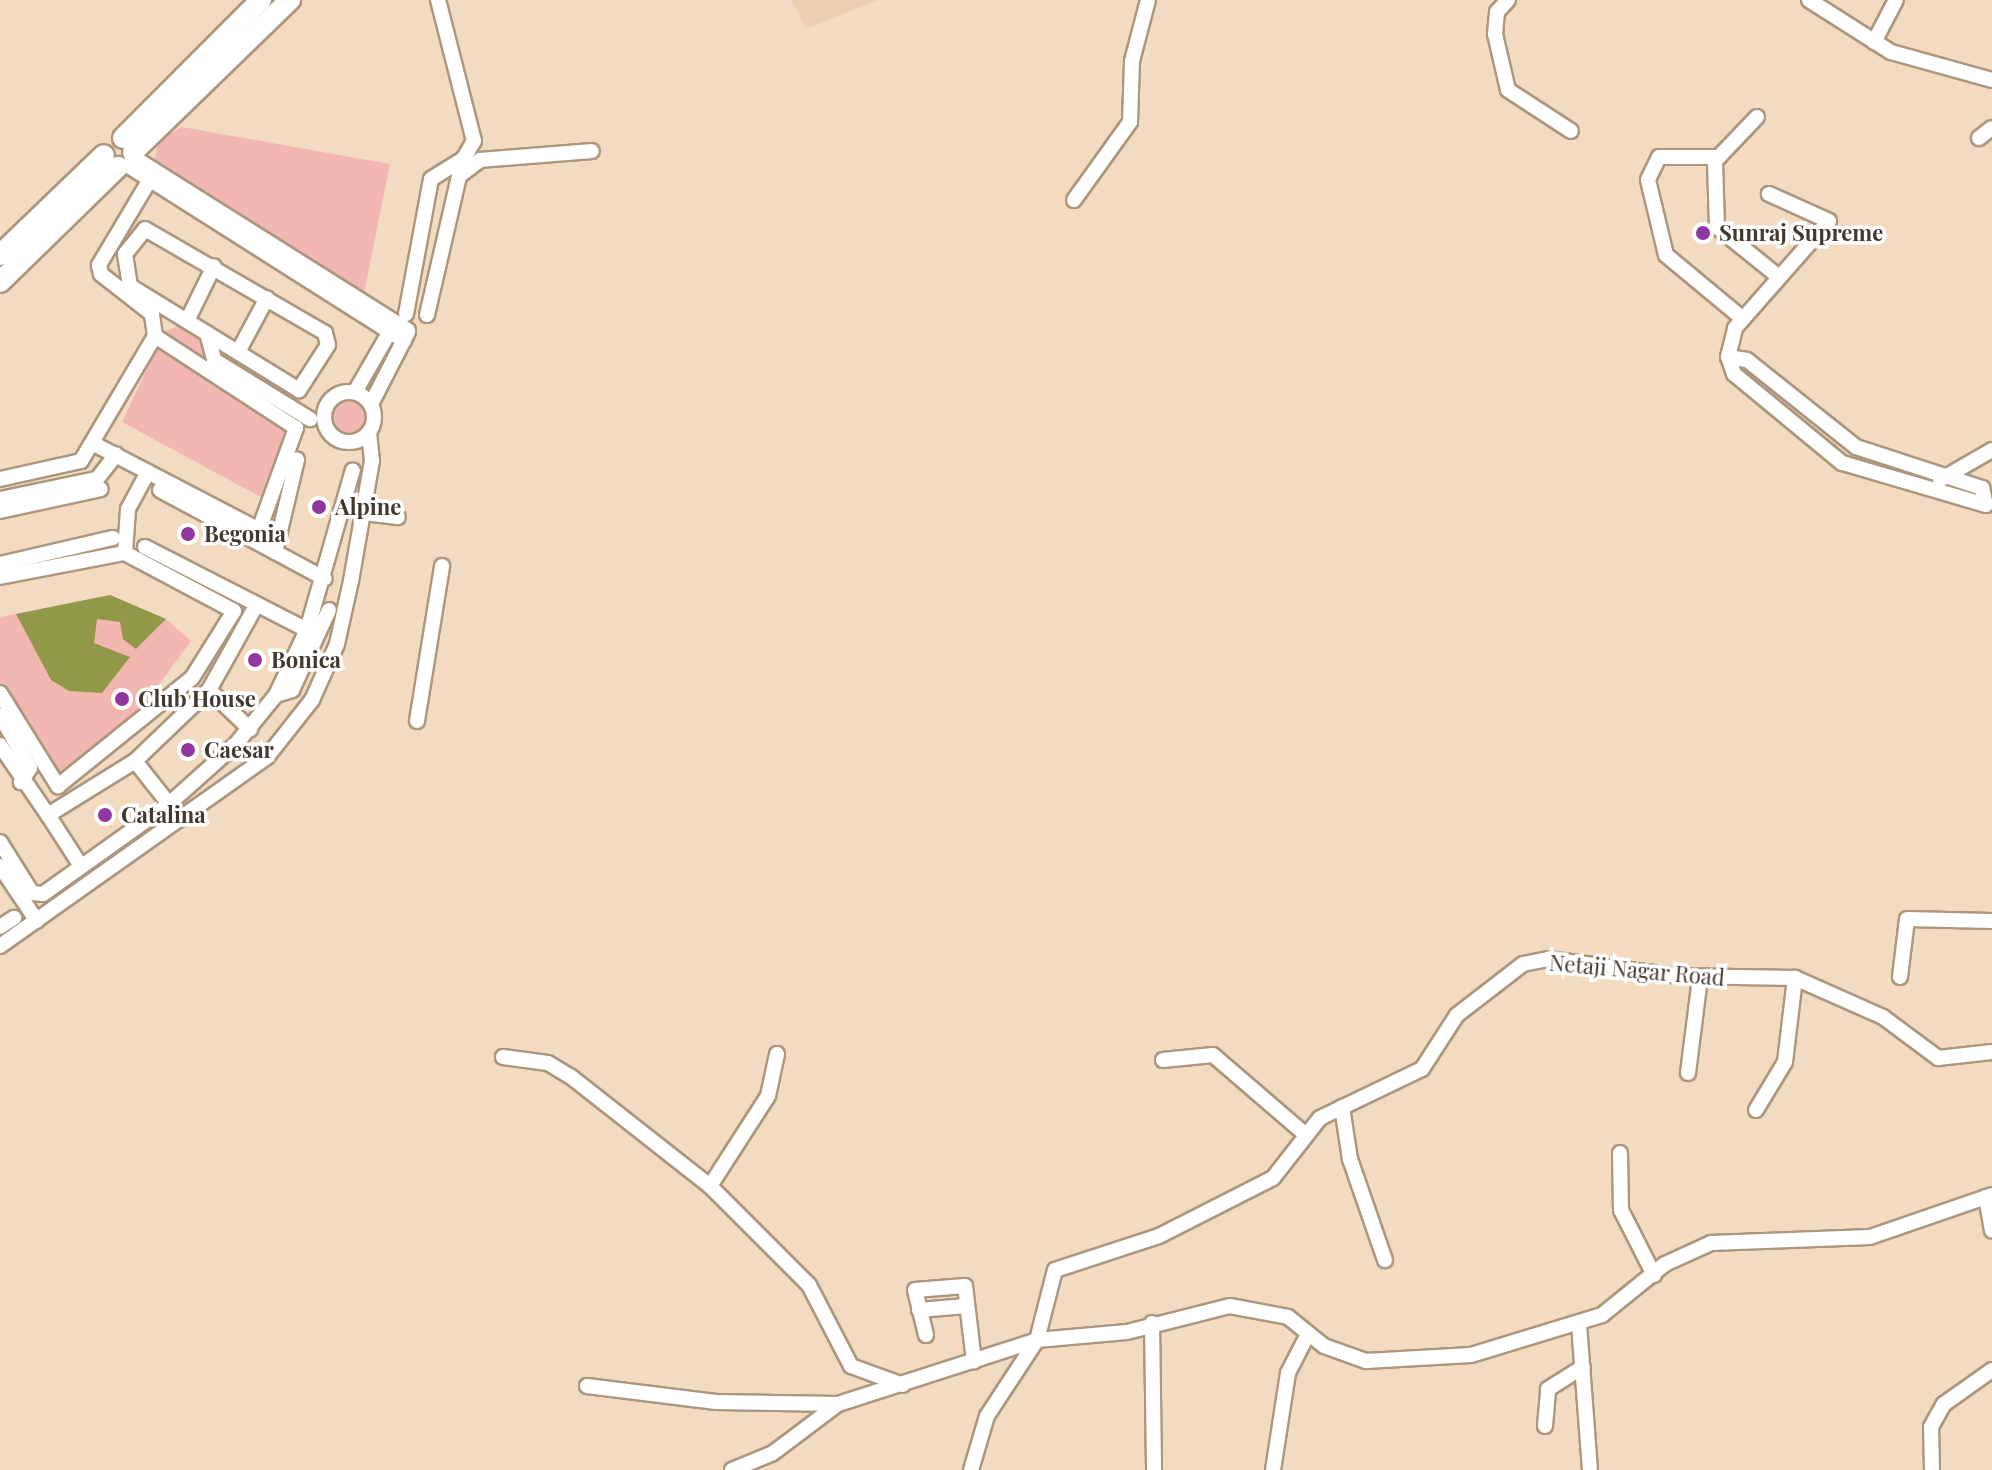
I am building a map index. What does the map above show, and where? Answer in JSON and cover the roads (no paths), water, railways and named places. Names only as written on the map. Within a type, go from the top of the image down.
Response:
[{"type":"street","points":[[0,255],[123,156],[261,0]]},
{"type":"street","points":[[0,282],[123,156],[290,0]]},
{"type":"street","points":[[438,0],[476,154]]},
{"type":"street","points":[[1074,200],[1130,122],[1132,61],[1148,0]]},
{"type":"street","points":[[1508,0],[1497,12],[1495,34],[1508,90],[1571,131]]},
{"type":"street","points":[[1809,0],[1874,42],[1992,80]]},
{"type":"street","points":[[1874,42],[1896,0]]},
{"type":"street","points":[[1757,117],[1719,157],[1711,183],[1720,233],[1779,277]]},
{"type":"street","points":[[1979,138],[1992,128]]},
{"type":"street","points":[[0,946],[267,757],[312,700],[332,611],[364,513],[371,404],[401,328],[431,179],[476,154],[592,151]]},
{"type":"street","points":[[427,315],[451,186],[476,154]]},
{"type":"street","points":[[123,156],[273,254],[401,328]]},
{"type":"street","points":[[1719,157],[1659,157],[1649,164],[1648,180],[1661,248],[1743,319]]},
{"type":"street","points":[[0,479],[81,461],[96,445],[155,336],[152,314],[99,269],[152,175]]},
{"type":"street","points":[[1728,357],[1747,360],[1841,436],[1864,450],[1987,492],[1978,507],[1858,469],[1828,453],[1734,374],[1728,357],[1743,319],[1829,218],[1769,194]]},
{"type":"street","points":[[151,229],[214,266],[325,333],[328,345],[297,391],[130,286],[125,254],[151,229]]},
{"type":"street","points":[[187,321],[214,266]]},
{"type":"street","points":[[238,352],[267,298]]},
{"type":"street","points":[[96,445],[259,530],[310,420],[334,396],[355,392],[401,328]]},
{"type":"street","points":[[207,333],[214,360],[343,442],[369,433]]},
{"type":"street","points":[[155,336],[310,420]]},
{"type":"street","points":[[355,392],[371,404]]},
{"type":"street","points":[[1828,453],[1841,436]]},
{"type":"street","points":[[1858,469],[1864,450]]},
{"type":"street","points":[[1928,491],[1945,476],[1992,450]]},
{"type":"street","points":[[0,499],[97,479],[116,455]]},
{"type":"street","points":[[275,552],[297,460]]},
{"type":"street","points":[[0,842],[36,895],[169,804],[250,729],[276,695],[307,630],[325,579],[353,470]]},
{"type":"street","points":[[125,553],[128,509],[148,472]]},
{"type":"street","points":[[0,511],[101,489]]},
{"type":"street","points":[[160,490],[325,579]]},
{"type":"street","points":[[364,513],[398,517]]},
{"type":"street","points":[[0,564],[113,538]]},
{"type":"street","points":[[145,547],[307,630]]},
{"type":"street","points":[[0,577],[125,553],[234,611],[192,678],[58,786],[0,693]]},
{"type":"street","points":[[417,721],[442,566]]},
{"type":"street","points":[[48,815],[135,761],[209,690],[257,604]]},
{"type":"street","points":[[276,695],[292,690],[332,611]]},
{"type":"street","points":[[209,690],[250,729]]},
{"type":"street","points":[[0,715],[30,768],[21,782]]},
{"type":"street","points":[[0,745],[21,782],[48,815],[81,866]]},
{"type":"street","points":[[135,761],[169,804]]},
{"type":"street","points":[[0,866],[37,921]]},
{"type":"street","points":[[0,927],[14,918]]},
{"type":"street","points":[[1900,977],[1907,919],[1992,921]]},
{"type":"street","name":"Netaji Nagar Road","points":[[1037,1340],[1063,1263],[1159,1236],[1273,1178],[1306,1135],[1342,1107],[1422,1069],[1457,1015],[1523,964],[1548,959],[1700,978],[1795,978],[1883,1017],[1938,1058],[1992,1052]]},
{"type":"street","points":[[1688,1073],[1700,978]]},
{"type":"street","points":[[1756,1110],[1785,1062],[1795,978]]},
{"type":"street","points":[[710,1186],[768,1096],[777,1054]]},
{"type":"street","points":[[1163,1060],[1213,1055],[1306,1135]]},
{"type":"street","points":[[503,1057],[548,1063],[570,1076],[710,1186],[809,1285],[851,1366],[903,1385]]},
{"type":"street","points":[[1342,1107],[1350,1159],[1385,1260]]},
{"type":"street","points":[[1620,1153],[1621,1210],[1654,1275]]},
{"type":"street","points":[[587,1386],[716,1402],[838,1404],[1037,1340],[1108,1335],[1230,1306],[1288,1317],[1308,1334],[1380,1363],[1471,1355],[1579,1324],[1654,1275],[1711,1243],[1870,1237],[1989,1196],[1992,1230]]},
{"type":"street","points":[[926,1335],[917,1288],[965,1286],[974,1361]]},
{"type":"street","points":[[919,1310],[966,1306]]},
{"type":"street","points":[[1152,1323],[1154,1470]]},
{"type":"street","points":[[1579,1324],[1590,1470]]},
{"type":"street","points":[[1273,1470],[1284,1388],[1308,1334]]},
{"type":"street","points":[[971,1470],[987,1416],[1037,1340]]},
{"type":"street","points":[[1545,1426],[1548,1389],[1583,1367]]},
{"type":"street","points":[[1932,1470],[1931,1427],[1944,1404],[1992,1370]]},
{"type":"street","points":[[732,1470],[773,1453],[838,1404]]},
{"type":"place","name":"Sunraj Supreme","points":[[1703,233]]},
{"type":"place","name":"Alpine","points":[[319,507]]},
{"type":"place","name":"Begonia","points":[[188,534]]},
{"type":"place","name":"Bonica","points":[[255,660]]},
{"type":"place","name":"Club House","points":[[122,699]]},
{"type":"place","name":"Caesar","points":[[188,750]]},
{"type":"place","name":"Catalina","points":[[105,815]]}]
